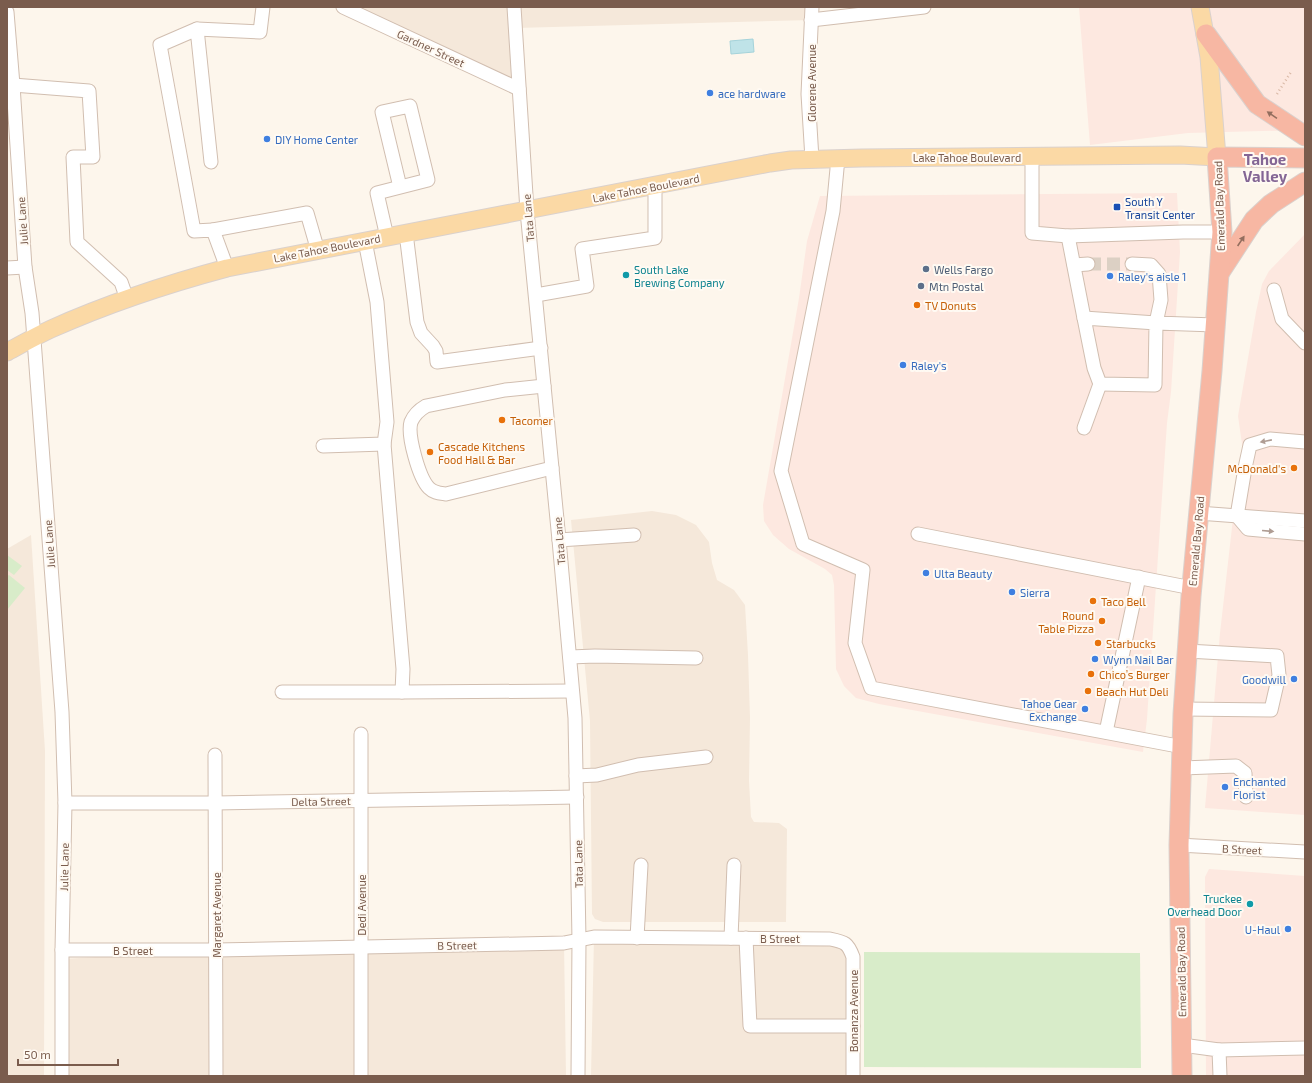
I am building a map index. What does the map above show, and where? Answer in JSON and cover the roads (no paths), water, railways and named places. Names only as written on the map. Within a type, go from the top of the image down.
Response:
[{"type":"highway","points":[[1206,34],[1257,104],[1305,136]]},
{"type":"highway","name":"Lake Tahoe Boulevard","points":[[1217,157],[1305,158]]},
{"type":"highway","name":"Emerald Bay Road","points":[[1182,1076],[1179,845],[1183,709],[1222,232],[1217,157]]},
{"type":"highway","points":[[1219,273],[1254,220],[1272,204],[1305,182]]},
{"type":"main road","name":"Emerald Bay Road","points":[[1200,7],[1209,57],[1217,157]]},
{"type":"main road","name":"Lake Tahoe Boulevard","points":[[7,352],[34,338],[95,311],[127,299],[227,268],[748,167],[791,160],[838,158],[1217,157]]},
{"type":"street","points":[[263,7],[260,32],[197,29],[160,45],[194,231],[213,230],[307,212],[318,251]]},
{"type":"street","name":"Gardner Street","points":[[344,7],[519,89]]},
{"type":"street","name":"Tata Lane","points":[[514,7],[527,211],[575,718],[579,940],[578,1076]]},
{"type":"street","points":[[812,13],[924,7]]},
{"type":"street","name":"Julie Lane","points":[[7,12],[13,85],[11,117],[25,267],[32,313],[62,712],[65,803],[62,950],[62,1076]]},
{"type":"street","name":"Glorene Avenue","points":[[812,13],[808,94],[812,159]]},
{"type":"street","points":[[197,29],[211,162]]},
{"type":"street","points":[[13,85],[89,91],[93,157],[73,157],[77,242],[121,282],[127,299]]},
{"type":"street","points":[[387,237],[376,193],[400,187],[428,180],[410,106],[382,112],[400,187]]},
{"type":"street","points":[[1032,157],[1032,234],[1068,236],[1222,232]]},
{"type":"street","points":[[838,158],[833,211],[781,470],[803,544],[862,570],[855,643],[871,688],[1183,747]]},
{"type":"street","points":[[536,295],[587,286],[582,250],[655,238],[655,186]]},
{"type":"street","points":[[213,230],[227,268]]},
{"type":"street","points":[[406,233],[417,322],[420,333],[436,351],[437,362],[541,348]]},
{"type":"street","points":[[1068,236],[1094,368],[1100,384],[1084,428]]},
{"type":"street","points":[[365,241],[377,309],[387,422],[384,444],[403,669],[402,692]]},
{"type":"street","points":[[1074,265],[1088,264]]},
{"type":"street","points":[[1100,384],[1155,385],[1156,324],[1161,300],[1158,274],[1151,265],[1132,264]]},
{"type":"street","points":[[7,268],[25,267]]},
{"type":"street","points":[[1274,290],[1282,319],[1305,343]]},
{"type":"street","points":[[1084,318],[1156,324],[1215,325]]},
{"type":"street","points":[[544,386],[505,390],[426,406],[420,409],[414,417],[411,424],[411,433],[415,462],[427,487],[435,493],[446,494],[552,468]]},
{"type":"street","points":[[1305,442],[1270,440],[1250,445],[1237,516],[1248,529],[1305,534]]},
{"type":"street","points":[[323,446],[384,444]]},
{"type":"street","points":[[1198,513],[1305,521]]},
{"type":"street","points":[[918,534],[1192,588]]},
{"type":"street","points":[[559,540],[634,535]]},
{"type":"street","points":[[1106,732],[1138,578]]},
{"type":"street","points":[[1183,709],[1271,710],[1279,675],[1277,656],[1187,651]]},
{"type":"street","points":[[570,657],[696,658]]},
{"type":"street","points":[[282,692],[572,691]]},
{"type":"street","name":"Dedi Avenue","points":[[361,734],[362,1076]]},
{"type":"street","name":"Margaret Avenue","points":[[215,755],[216,1076]]},
{"type":"street","points":[[576,776],[597,775],[638,765],[706,757]]},
{"type":"street","points":[[1182,768],[1236,766],[1245,773],[1246,797]]},
{"type":"street","name":"Delta Street","points":[[65,803],[216,803],[577,797]]},
{"type":"street","name":"B Street","points":[[1179,845],[1305,852]]},
{"type":"street","points":[[637,938],[641,865]]},
{"type":"street","points":[[731,938],[734,865]]},
{"type":"street","name":"B Street","points":[[62,950],[216,950],[564,943],[594,937],[830,939],[841,941],[849,947]]},
{"type":"street","points":[[746,938],[750,1026],[853,1026]]},
{"type":"street","name":"Bonanza Avenue","points":[[849,947],[853,957],[853,1076]]},
{"type":"street","points":[[1182,1045],[1219,1050],[1305,1048]]},
{"type":"street","points":[[1219,1050],[1220,1076]]},
{"type":"water","points":[[753,39],[754,52],[731,54],[730,41]]},
{"type":"tunnel","points":[[1088,264],[1132,264]]},
{"type":"place","name":"ace hardware","points":[[710,93]]},
{"type":"place","name":"DIY Home Center","points":[[267,139]]},
{"type":"place","name":"South Y Transit Center","points":[[1117,207]]},
{"type":"place","name":"Wells Fargo","points":[[926,269]]},
{"type":"place","name":"South Lake Brewing Company","points":[[626,275]]},
{"type":"place","name":"Raley's aisle 1","points":[[1110,276]]},
{"type":"place","name":"Mtn Postal","points":[[921,286]]},
{"type":"place","name":"TV Donuts","points":[[917,305]]},
{"type":"place","name":"Raley's","points":[[903,365]]},
{"type":"place","name":"Tacomer","points":[[502,420]]},
{"type":"place","name":"Cascade Kitchens Food Hall & Bar","points":[[430,452]]},
{"type":"place","name":"McDonald's","points":[[1294,468]]},
{"type":"place","name":"Ulta Beauty","points":[[926,573]]},
{"type":"place","name":"Sierra","points":[[1012,592]]},
{"type":"place","name":"Taco Bell","points":[[1093,601]]},
{"type":"place","name":"Round Table Pizza","points":[[1102,621]]},
{"type":"place","name":"Starbucks","points":[[1098,643]]},
{"type":"place","name":"Wynn Nail Bar","points":[[1095,659]]},
{"type":"place","name":"Chico’s Burger","points":[[1091,674]]},
{"type":"place","name":"Goodwill","points":[[1294,679]]},
{"type":"place","name":"Beach Hut Deli","points":[[1088,691]]},
{"type":"place","name":"Tahoe Gear Exchange","points":[[1085,709]]},
{"type":"place","name":"Enchanted Florist","points":[[1225,787]]},
{"type":"place","name":"Truckee Overhead Door","points":[[1250,904]]},
{"type":"place","name":"U-Haul","points":[[1288,929]]},
{"type":"district","name":"Tahoe Valley","points":[[1265,168]]}]
